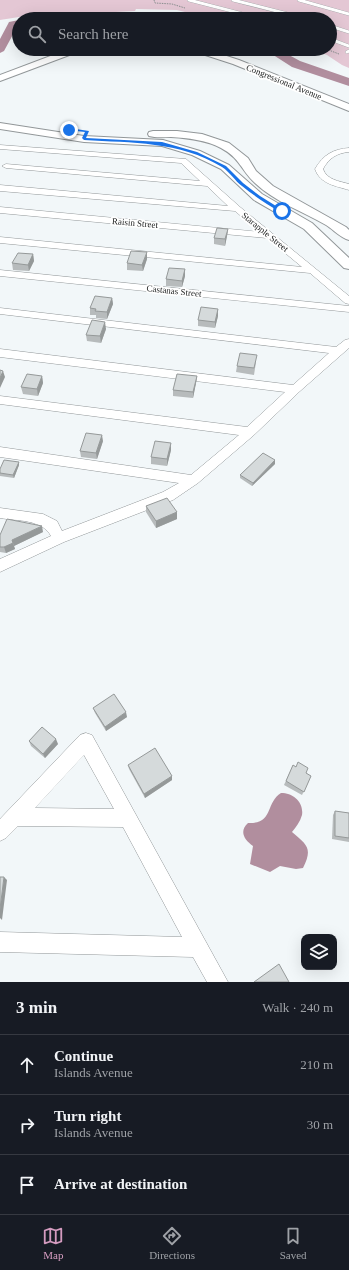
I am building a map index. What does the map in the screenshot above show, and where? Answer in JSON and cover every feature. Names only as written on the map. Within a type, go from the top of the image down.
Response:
[{"type":"street","points":[[0,73],[46,56]]},
{"type":"street","points":[[0,78],[58,56]]},
{"type":"street","name":"Congressional Avenue","points":[[218,56],[236,62],[349,108]]},
{"type":"street","name":"Congressional Avenue","points":[[231,56],[349,102]]},
{"type":"street","points":[[0,118],[86,135],[183,134],[210,140],[235,151],[245,160],[252,173],[275,193],[328,222],[349,236]]},
{"type":"street","points":[[0,126],[162,144],[196,153],[225,167],[258,197],[308,226],[349,264]]},
{"type":"street","points":[[0,147],[12,157],[208,184]]},
{"type":"street","points":[[349,150],[336,151],[329,155],[318,169],[323,178],[349,187]]},
{"type":"street","points":[[0,174],[12,157]]},
{"type":"street","name":"Starapple Street","points":[[12,157],[183,161],[237,209],[349,301]]},
{"type":"street","points":[[0,188],[237,209]]},
{"type":"street","name":"Raisin Street","points":[[0,210],[270,236]]},
{"type":"street","points":[[0,240],[314,271]]},
{"type":"street","name":"Castanas Street","points":[[0,274],[349,309]]},
{"type":"street","points":[[0,311],[338,351]]},
{"type":"street","points":[[0,566],[59,538],[168,496],[193,480],[250,432],[295,388],[349,342]]},
{"type":"street","points":[[0,353],[295,388]]},
{"type":"street","points":[[0,400],[250,432]]},
{"type":"street","points":[[0,452],[193,480]]},
{"type":"street","points":[[0,513],[38,518],[52,525],[59,538]]},
{"type":"street","points":[[0,832],[86,741],[218,982]]},
{"type":"street","points":[[14,817],[128,818]]},
{"type":"street","points":[[0,942],[199,947]]},
{"type":"lane","points":[[189,0],[236,12]]},
{"type":"lane","points":[[233,0],[280,12]]},
{"type":"lane","points":[[299,0],[349,14]]},
{"type":"lane","points":[[337,28],[349,32]]},
{"type":"lane","points":[[337,42],[349,46]]},
{"type":"path","points":[[337,53],[341,54]]},
{"type":"shaded area","points":[[0,0],[349,0],[349,68],[328,56],[337,56],[337,12],[185,12],[177,10],[136,9],[135,11],[116,12],[12,12],[12,18],[0,20]]},
{"type":"shaded area","points":[[281,793],[285,793],[297,799],[301,806],[301,818],[292,832],[307,847],[308,856],[303,868],[296,869],[280,866],[270,872],[250,864],[253,846],[247,841],[243,832],[248,823],[262,820],[266,817],[276,797]]},
{"type":"building","points":[[217,228],[228,229],[225,239],[214,238]]},
{"type":"building","points":[[131,251],[147,252],[142,265],[127,263]]},
{"type":"building","points":[[18,253],[33,254],[28,265],[12,263]]},
{"type":"building","points":[[169,268],[185,269],[182,281],[166,279]]},
{"type":"building","points":[[95,296],[112,298],[107,312],[95,311],[96,309],[90,308]]},
{"type":"building","points":[[201,307],[218,309],[215,322],[198,320]]},
{"type":"building","points":[[92,320],[105,322],[100,336],[86,335]]},
{"type":"building","points":[[240,353],[257,355],[254,368],[237,366]]},
{"type":"building","points":[[0,370],[3,371],[0,378]]},
{"type":"building","points":[[27,374],[42,376],[37,389],[21,387]]},
{"type":"building","points":[[177,374],[197,376],[193,392],[173,390]]},
{"type":"building","points":[[86,433],[102,435],[96,453],[80,451]]},
{"type":"building","points":[[155,441],[171,443],[167,459],[151,457]]},
{"type":"building","points":[[263,453],[275,460],[253,483],[240,475]]},
{"type":"building","points":[[4,460],[19,462],[13,475],[0,473]]},
{"type":"building","points":[[167,498],[177,512],[156,521],[146,506]]},
{"type":"building","points":[[7,519],[42,526],[12,540],[13,543],[0,547],[0,535]]},
{"type":"building","points":[[114,694],[126,712],[105,727],[93,708]]},
{"type":"building","points":[[42,727],[56,739],[43,754],[29,741]]},
{"type":"building","points":[[155,748],[172,776],[144,794],[128,765]]},
{"type":"building","points":[[298,762],[308,768],[306,773],[311,776],[304,792],[286,781],[293,765],[296,767]]},
{"type":"building","points":[[335,811],[349,813],[349,838],[335,836]]},
{"type":"building","points":[[0,877],[4,877],[0,909]]},
{"type":"building","points":[[279,964],[289,982],[254,982]]},
{"type":"waterway","points":[[0,49],[12,26]]},
{"type":"waterway","points":[[282,56],[296,64],[349,82]]},
{"type":"route","points":[[69,130],[87,132],[84,138],[162,144],[179,147],[196,153],[225,167],[258,197],[282,211]]}]
